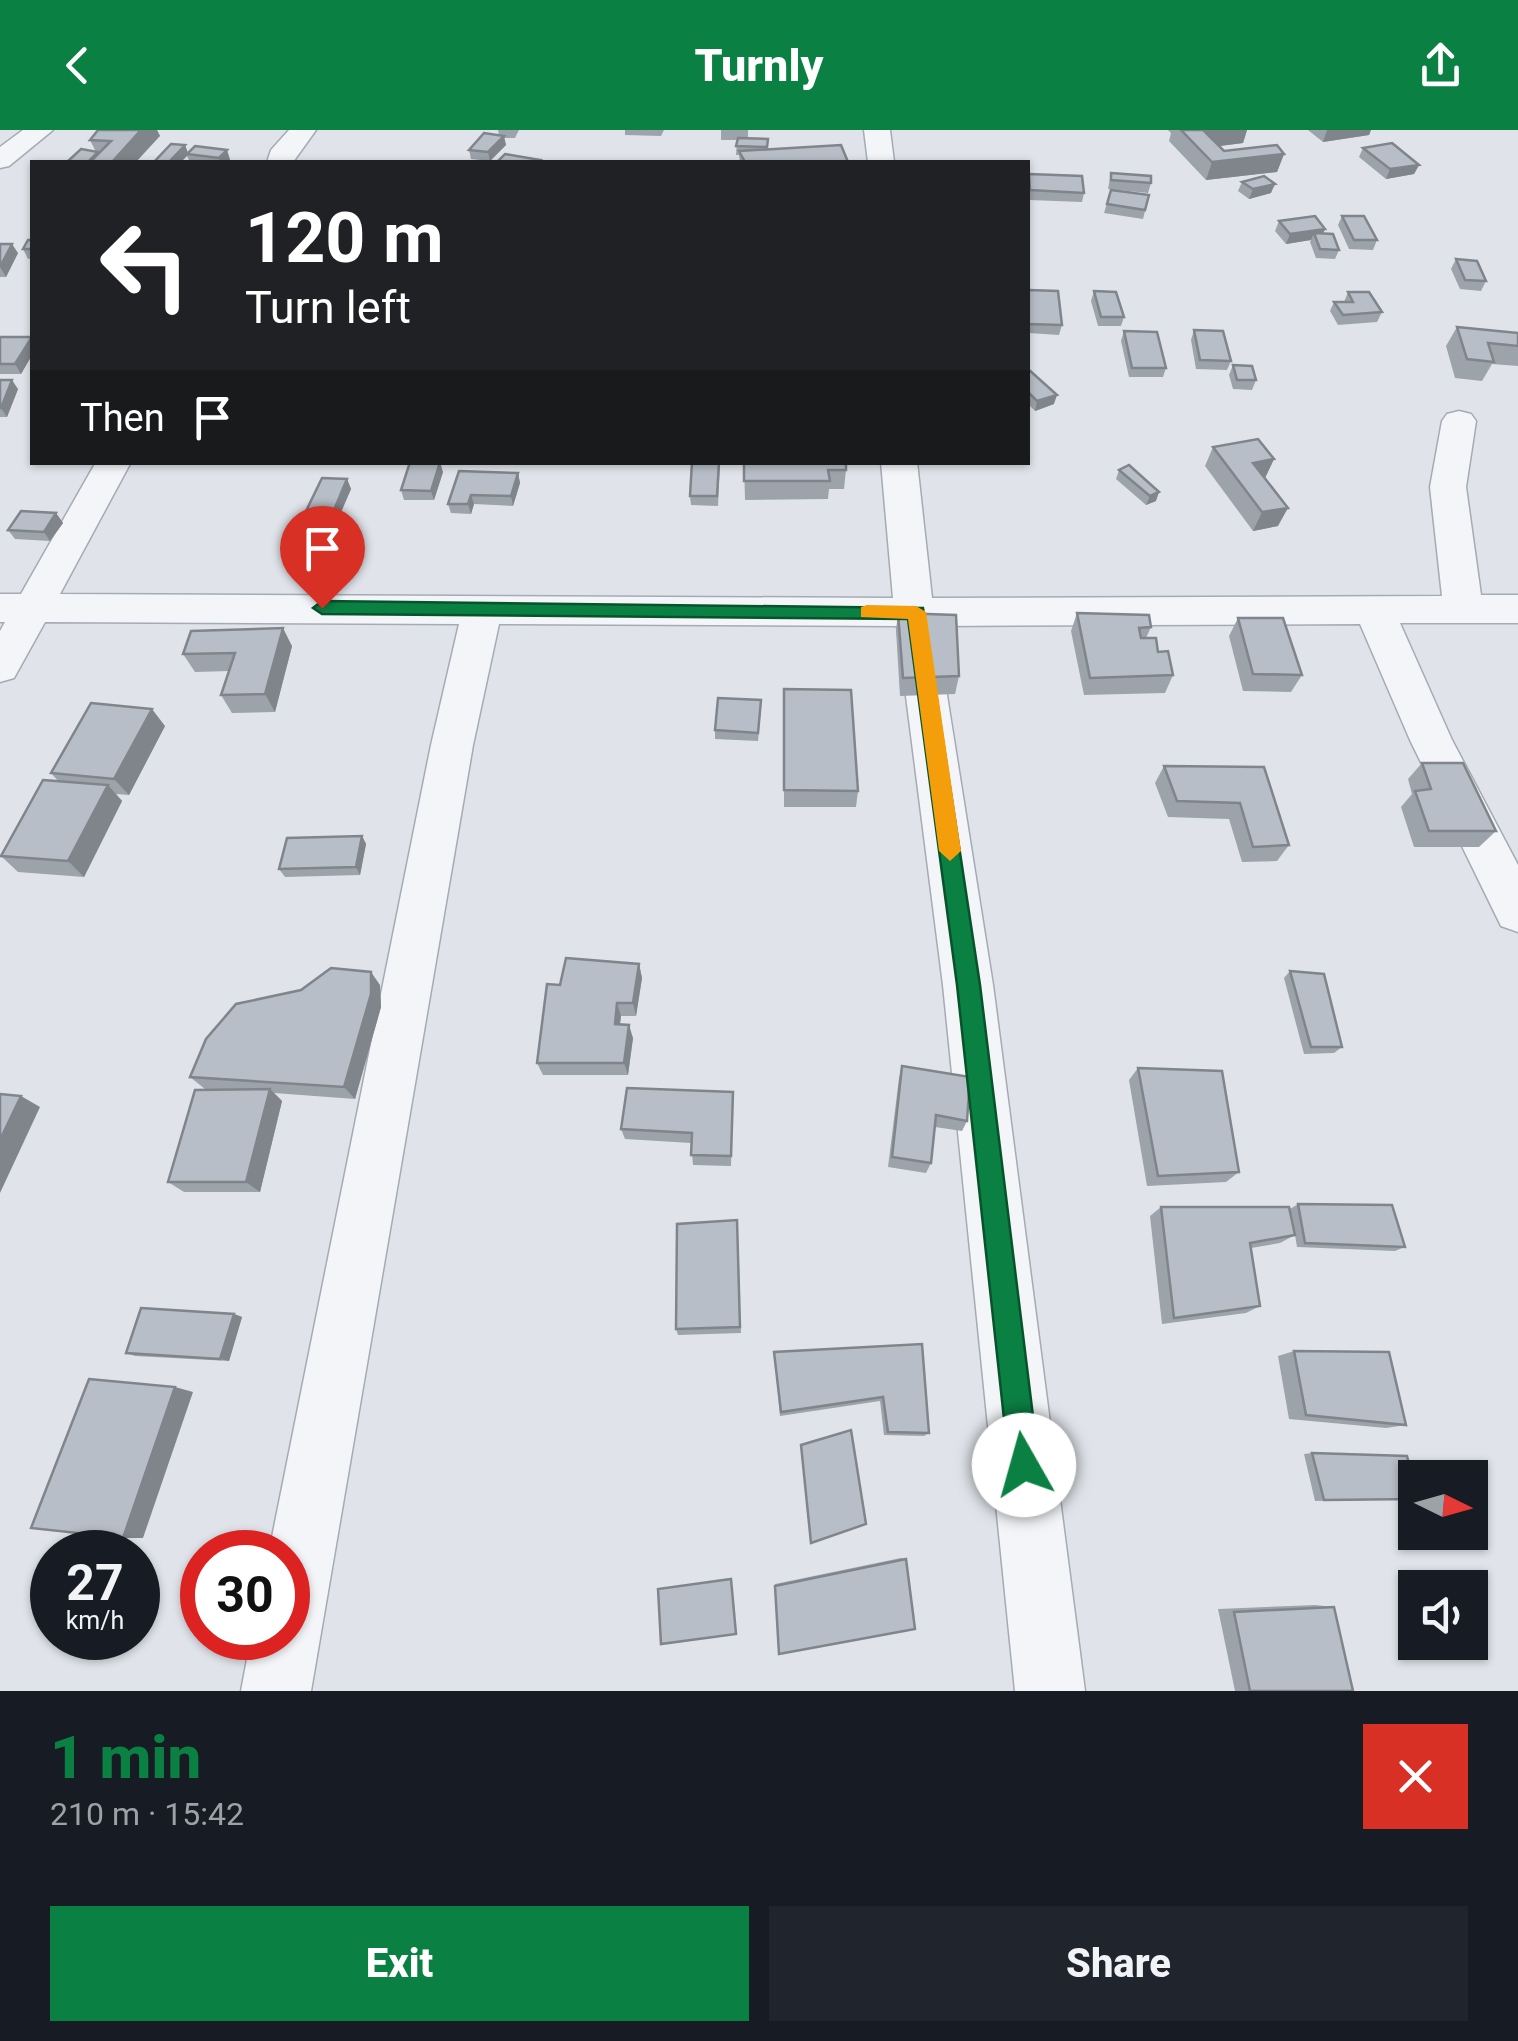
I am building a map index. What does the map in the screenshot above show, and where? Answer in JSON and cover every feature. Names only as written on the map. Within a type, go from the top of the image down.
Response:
[{"type":"street","points":[[0,160],[40,130]]},
{"type":"street","points":[[281,160],[284,150],[303,130]]},
{"type":"street","points":[[876,130],[880,160]]},
{"type":"street","points":[[1459,421],[1448,487],[1462,609]]},
{"type":"street","points":[[0,667],[15,608],[71,544],[112,465]]},
{"type":"street","points":[[899,465],[904,540],[968,985],[1050,1691]]},
{"type":"street","points":[[15,608],[1375,612],[1518,608]]},
{"type":"street","points":[[306,1530],[440,803],[482,611]]},
{"type":"street","points":[[1375,612],[1431,740],[1518,912]]},
{"type":"street","points":[[276,1691],[282,1660]]},
{"type":"building","points":[[98,130],[141,130],[114,160],[92,160],[111,141],[90,140]]},
{"type":"building","points":[[1181,130],[1203,130],[1224,151],[1277,145],[1284,154],[1212,162]]},
{"type":"building","points":[[484,133],[504,136],[488,152],[469,150]]},
{"type":"building","points":[[738,138],[768,139],[767,147],[736,146]]},
{"type":"building","points":[[1392,143],[1419,165],[1390,169],[1363,148]]},
{"type":"building","points":[[171,144],[185,145],[171,160],[156,160]]},
{"type":"building","points":[[841,145],[847,160],[744,160],[739,151]]},
{"type":"building","points":[[195,146],[227,150],[219,158],[187,154]]},
{"type":"building","points":[[81,149],[98,152],[90,160],[69,160]]},
{"type":"building","points":[[505,154],[540,160],[499,160]]},
{"type":"building","points":[[1111,173],[1151,176],[1151,183],[1111,180]]},
{"type":"building","points":[[1030,174],[1082,176],[1084,193],[1030,190]]},
{"type":"building","points":[[1264,176],[1275,184],[1253,189],[1242,182]]},
{"type":"building","points":[[1111,190],[1149,195],[1145,210],[1107,204]]},
{"type":"building","points":[[1315,216],[1325,229],[1290,234],[1279,221]]},
{"type":"building","points":[[1342,216],[1364,216],[1377,240],[1354,240]]},
{"type":"building","points":[[1314,233],[1333,234],[1339,250],[1320,249]]},
{"type":"building","points":[[0,244],[12,244],[0,267]]},
{"type":"building","points":[[1456,259],[1477,261],[1486,281],[1465,280]]},
{"type":"building","points":[[1030,290],[1058,291],[1062,325],[1030,324]]},
{"type":"building","points":[[1094,291],[1116,292],[1124,317],[1101,317]]},
{"type":"building","points":[[1348,292],[1369,292],[1382,312],[1343,315],[1334,302],[1353,302]]},
{"type":"building","points":[[1457,327],[1518,333],[1518,346],[1488,343],[1494,362],[1467,359]]},
{"type":"building","points":[[1194,330],[1223,331],[1231,361],[1200,360]]},
{"type":"building","points":[[1124,331],[1157,332],[1166,368],[1132,368]]},
{"type":"building","points":[[0,337],[30,337],[15,364],[0,364]]},
{"type":"building","points":[[1233,365],[1252,366],[1256,380],[1237,380]]},
{"type":"building","points":[[1030,371],[1057,395],[1037,401],[1030,394]]},
{"type":"building","points":[[0,380],[12,380],[1,408],[0,408]]},
{"type":"building","points":[[1258,439],[1274,459],[1253,463],[1288,508],[1262,512],[1213,447]]},
{"type":"building","points":[[409,465],[439,465],[431,491],[401,490]]},
{"type":"building","points":[[692,465],[719,465],[717,496],[690,496]]},
{"type":"building","points":[[744,465],[846,465],[846,470],[828,470],[830,481],[744,481]]},
{"type":"building","points":[[1129,465],[1159,492],[1150,496],[1119,470]]},
{"type":"building","points":[[459,471],[518,473],[511,496],[471,495],[468,504],[448,504]]},
{"type":"building","points":[[322,478],[347,479],[334,510],[307,509]]},
{"type":"building","points":[[21,511],[56,513],[44,532],[8,530]]},
{"type":"building","points":[[898,613],[956,615],[959,676],[903,678]]},
{"type":"building","points":[[1077,613],[1149,615],[1151,627],[1139,628],[1141,638],[1156,638],[1158,652],[1168,651],[1173,675],[1090,678]]},
{"type":"building","points":[[1238,618],[1283,618],[1302,675],[1253,674]]},
{"type":"building","points":[[283,628],[265,694],[221,695],[235,653],[183,654],[191,631]]},
{"type":"building","points":[[784,689],[851,690],[858,791],[784,790]]},
{"type":"building","points":[[718,698],[761,700],[758,733],[715,730]]},
{"type":"building","points":[[91,703],[152,709],[114,779],[51,773]]},
{"type":"building","points":[[1422,763],[1463,763],[1496,831],[1429,831],[1415,791],[1431,789]]},
{"type":"building","points":[[1164,766],[1264,767],[1289,845],[1253,847],[1240,803],[1177,801]]},
{"type":"building","points":[[43,780],[108,785],[68,861],[1,856]]},
{"type":"building","points":[[362,836],[356,867],[279,869],[287,838]]},
{"type":"building","points":[[566,958],[639,964],[633,1003],[617,1003],[615,1024],[629,1025],[624,1063],[537,1063],[547,984],[560,985]]},
{"type":"building","points":[[331,968],[371,972],[371,994],[344,1087],[190,1077],[206,1039],[236,1004],[301,990]]},
{"type":"building","points":[[1290,971],[1324,974],[1342,1047],[1311,1047]]},
{"type":"building","points":[[902,1066],[970,1077],[967,1121],[936,1115],[931,1163],[892,1157]]},
{"type":"building","points":[[1138,1068],[1222,1071],[1239,1172],[1158,1176]]},
{"type":"building","points":[[627,1088],[733,1092],[731,1156],[691,1155],[692,1133],[621,1129]]},
{"type":"building","points":[[270,1089],[246,1182],[168,1182],[195,1090]]},
{"type":"building","points":[[0,1094],[21,1096],[0,1140]]},
{"type":"building","points":[[1298,1204],[1392,1205],[1405,1247],[1305,1243]]},
{"type":"building","points":[[1161,1207],[1289,1207],[1295,1235],[1250,1243],[1260,1306],[1174,1318]]},
{"type":"building","points":[[737,1220],[740,1327],[676,1329],[677,1224]]},
{"type":"building","points":[[141,1308],[234,1314],[220,1359],[126,1353]]},
{"type":"building","points":[[922,1344],[929,1433],[888,1432],[883,1397],[781,1412],[774,1352]]},
{"type":"building","points":[[1294,1351],[1389,1352],[1406,1425],[1306,1415]]},
{"type":"building","points":[[89,1379],[175,1387],[126,1530],[31,1528]]},
{"type":"building","points":[[851,1430],[866,1524],[811,1543],[801,1445]]},
{"type":"building","points":[[1312,1453],[1407,1456],[1408,1460],[1398,1460],[1398,1499],[1324,1500]]},
{"type":"building","points":[[906,1559],[915,1629],[779,1654],[775,1586]]},
{"type":"building","points":[[731,1579],[736,1634],[661,1644],[658,1589]]},
{"type":"building","points":[[1334,1607],[1353,1691],[1250,1691],[1234,1612]]},
{"type":"slow traffic","points":[[867,612],[916,612],[950,851]]},
{"type":"route","points":[[322,608],[916,612],[968,985],[1024,1465]]}]
